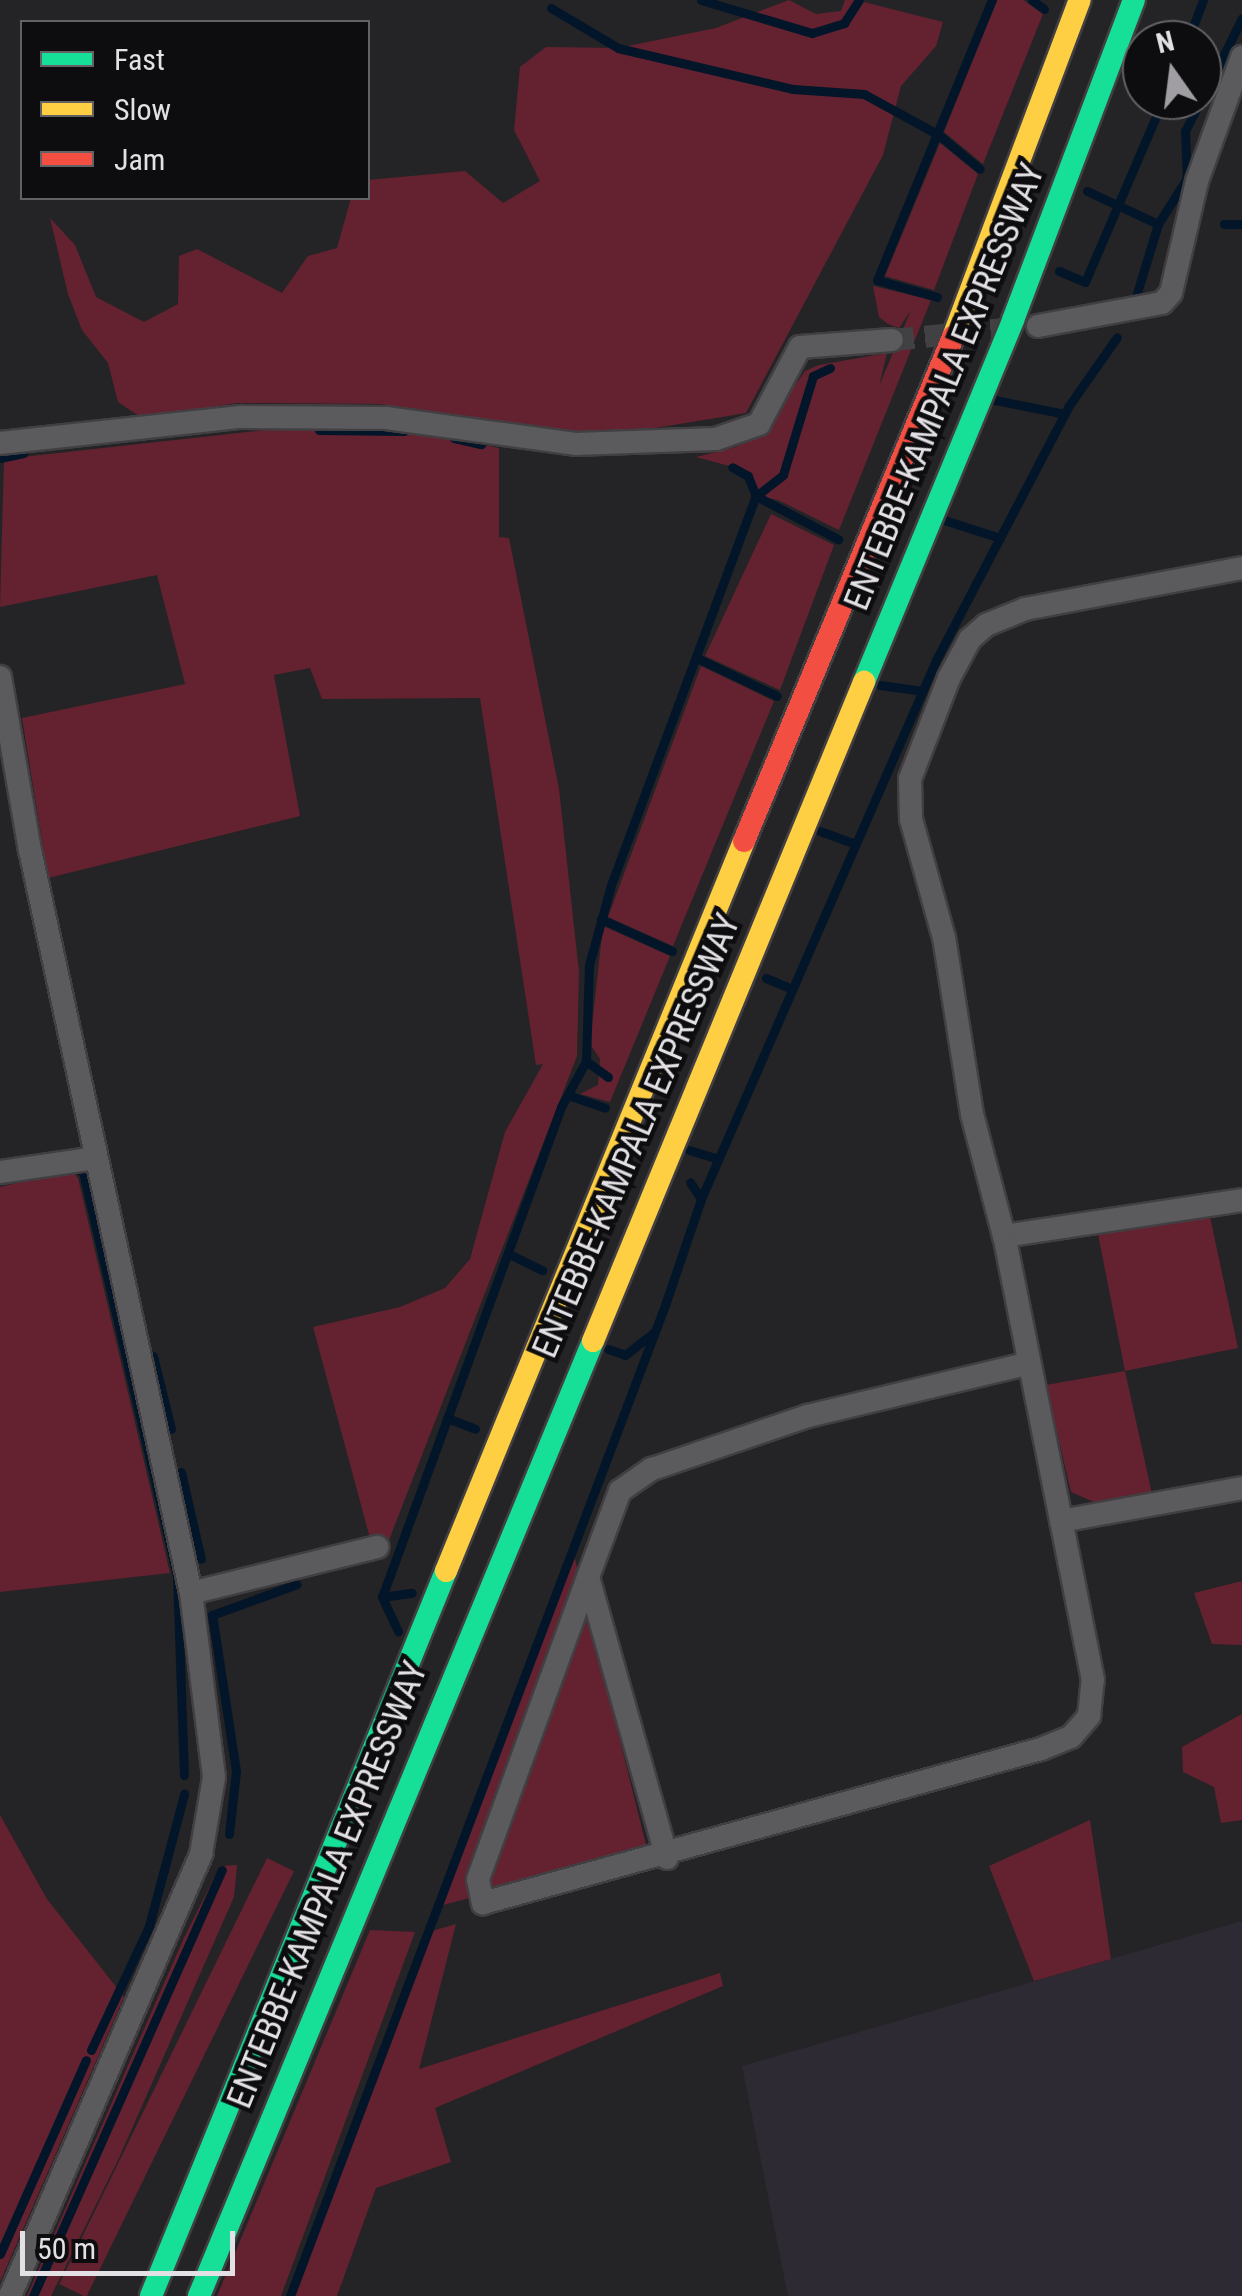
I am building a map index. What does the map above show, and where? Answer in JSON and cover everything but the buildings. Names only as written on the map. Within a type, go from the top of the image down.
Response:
[{"type":"highway","name":"ENTEBBE-KAMPALA EXPRESSWAY","points":[[151,2296],[908,438],[986,262],[1080,0]]},
{"type":"highway","name":"ENTEBBE-KAMPALA EXPRESSWAY","points":[[199,2296],[1012,320],[1134,0]]},
{"type":"street","points":[[1038,326],[1162,303],[1171,294],[1197,181],[1242,57]]},
{"type":"street","points":[[0,443],[242,416],[386,418],[575,444],[716,439],[758,424],[800,347],[892,340]]},
{"type":"street","points":[[1026,1364],[808,1416],[631,1479],[620,1491],[535,1710],[476,1888],[478,1899],[492,1905],[667,1858],[1071,1737],[1089,1716],[1094,1693],[1061,1520],[1026,1364],[1004,1236],[972,1114],[944,938],[911,819],[916,759],[956,665],[986,626],[1025,610],[1242,568]]},
{"type":"street","points":[[0,678],[96,1158],[191,1592],[214,1777],[201,1854],[10,2296]]},
{"type":"street","points":[[0,1172],[96,1158]]},
{"type":"street","points":[[1004,1236],[1242,1200]]},
{"type":"street","points":[[1061,1520],[1242,1488]]},
{"type":"street","points":[[191,1592],[376,1547]]},
{"type":"street","points":[[588,1577],[667,1858]]},
{"type":"shaded area","points":[[789,0],[816,14],[841,11],[845,0],[856,0],[943,22],[936,46],[901,86],[883,155],[746,413],[625,433],[566,433],[379,404],[237,403],[142,418],[118,402],[108,363],[82,330],[68,294],[50,218],[75,245],[96,297],[144,322],[178,304],[179,256],[197,249],[282,293],[308,256],[337,248],[350,200],[370,200],[370,180],[465,171],[503,203],[540,181],[514,130],[520,67],[546,47],[618,48],[716,28]]},
{"type":"shaded area","points":[[997,0],[1023,0],[1043,14],[983,164],[944,132]]},
{"type":"shaded area","points":[[940,143],[978,174],[934,290],[885,276]]},
{"type":"shaded area","points":[[873,286],[931,300],[839,530],[778,500],[756,496],[748,476],[733,467],[696,457],[736,447],[764,430],[805,371],[819,365],[887,353],[879,386],[911,310],[899,328],[888,324],[879,317]]},
{"type":"shaded area","points":[[292,427],[417,431],[499,448],[499,537],[509,538],[559,789],[579,972],[577,1056],[389,1540],[371,1542],[313,1327],[400,1307],[445,1288],[470,1259],[505,1132],[543,1064],[536,1065],[480,698],[322,699],[310,668],[274,675],[300,816],[48,878],[22,718],[185,684],[157,575],[0,607],[4,459]]},
{"type":"shaded area","points":[[771,514],[834,545],[780,690],[705,656]]},
{"type":"shaded area","points":[[701,666],[774,701],[673,946],[608,917]]},
{"type":"shaded area","points":[[603,926],[670,956],[610,1102],[580,1094],[598,1085],[600,1059],[590,1044]]},
{"type":"shaded area","points":[[71,1170],[78,1178],[170,1573],[0,1592],[0,1187]]},
{"type":"shaded area","points":[[1209,1212],[1238,1348],[1125,1371],[1098,1234]]},
{"type":"shaded area","points":[[1125,1371],[1152,1494],[1103,1506],[1071,1492],[1046,1385]]},
{"type":"shaded area","points":[[573,1551],[647,1849],[440,1906]]},
{"type":"shaded area","points":[[1242,1581],[1242,1645],[1212,1644],[1194,1593]]},
{"type":"shaded area","points":[[1242,1714],[1242,1820],[1221,1823],[1214,1787],[1183,1772],[1182,1747]]},
{"type":"shaded area","points":[[0,1815],[47,1899],[124,1997],[0,2282]]},
{"type":"shaded area","points":[[1090,1820],[1111,1959],[1034,1981],[989,1866]]},
{"type":"shaded area","points":[[267,1858],[294,1871],[87,2296],[59,2284]]},
{"type":"shaded area","points":[[237,1865],[234,1897],[119,2158],[51,2296],[27,2296],[183,1940],[220,1866]]},
{"type":"shaded area","points":[[1242,1921],[1242,2296],[788,2296],[742,2066]]},
{"type":"shaded area","points":[[456,1924],[419,2069],[720,1973],[723,1986],[435,2108],[451,2162],[376,2188],[337,2296],[295,2296],[432,1931]]},
{"type":"shaded area","points":[[370,1930],[415,1932],[281,2296],[217,2296]]},
{"type":"waterway","points":[[701,0],[812,33],[844,23],[859,0]]},
{"type":"waterway","points":[[937,297],[877,280],[992,0]]},
{"type":"waterway","points":[[1032,0],[1044,9]]},
{"type":"waterway","points":[[1196,20],[1203,0]]},
{"type":"waterway","points":[[551,8],[618,48],[793,89],[864,94],[939,135],[980,169]]},
{"type":"waterway","points":[[1222,58],[1242,18]]},
{"type":"waterway","points":[[1059,271],[1085,282],[1154,120]]},
{"type":"waterway","points":[[1187,181],[1185,131],[1191,120]]},
{"type":"waterway","points":[[1137,293],[1158,224],[1187,178]]},
{"type":"waterway","points":[[1087,191],[1158,224]]},
{"type":"waterway","points":[[1224,224],[1242,224]]},
{"type":"waterway","points":[[701,1199],[936,660],[1068,407],[1117,337]]},
{"type":"waterway","points":[[830,368],[813,376],[783,475],[756,496],[838,539]]},
{"type":"waterway","points":[[995,400],[1065,414]]},
{"type":"waterway","points":[[319,430],[404,431]]},
{"type":"waterway","points":[[454,438],[481,444]]},
{"type":"waterway","points":[[0,458],[23,453]]},
{"type":"waterway","points":[[608,1077],[586,1061],[589,965],[611,885],[756,496],[748,476],[732,467]]},
{"type":"waterway","points":[[944,520],[1000,538]]},
{"type":"waterway","points":[[699,659],[777,696]]},
{"type":"waterway","points":[[880,685],[923,691]]},
{"type":"waterway","points":[[820,831],[855,844]]},
{"type":"waterway","points":[[601,919],[672,951]]},
{"type":"waterway","points":[[766,978],[792,989]]},
{"type":"waterway","points":[[382,1597],[561,1107],[586,1061]]},
{"type":"waterway","points":[[568,1095],[605,1108]]},
{"type":"waterway","points":[[689,1150],[718,1159]]},
{"type":"waterway","points":[[74,1167],[83,1172],[177,1576],[184,1775]]},
{"type":"waterway","points":[[290,2296],[665,1305],[701,1199],[690,1182]]},
{"type":"waterway","points":[[509,1254],[542,1270]]},
{"type":"waterway","points":[[608,1349],[625,1355],[653,1333]]},
{"type":"waterway","points":[[153,1356],[171,1429]]},
{"type":"waterway","points":[[447,1418],[475,1429]]},
{"type":"waterway","points":[[181,1472],[201,1559]]},
{"type":"waterway","points":[[229,1834],[236,1771],[212,1615],[297,1584]]},
{"type":"waterway","points":[[382,1597],[412,1593]]},
{"type":"waterway","points":[[382,1597],[398,1632]]},
{"type":"waterway","points":[[91,2050],[149,1926],[184,1794]]},
{"type":"waterway","points":[[33,2296],[222,1870]]},
{"type":"waterway","points":[[0,2254],[86,2060]]},
{"type":"tunnel","points":[[892,340],[1015,328]]},
{"type":"traffic: fast","points":[[864,682],[1013,320],[1134,0]]},
{"type":"traffic: fast","points":[[199,2296],[593,1341]]},
{"type":"traffic: fast","points":[[151,2296],[446,1571]]},
{"type":"traffic: slow","points":[[953,337],[1080,0]]},
{"type":"traffic: slow","points":[[593,1341],[864,682]]},
{"type":"traffic: slow","points":[[446,1571],[744,841]]},
{"type":"traffic: jam","points":[[744,841],[953,337]]}]
